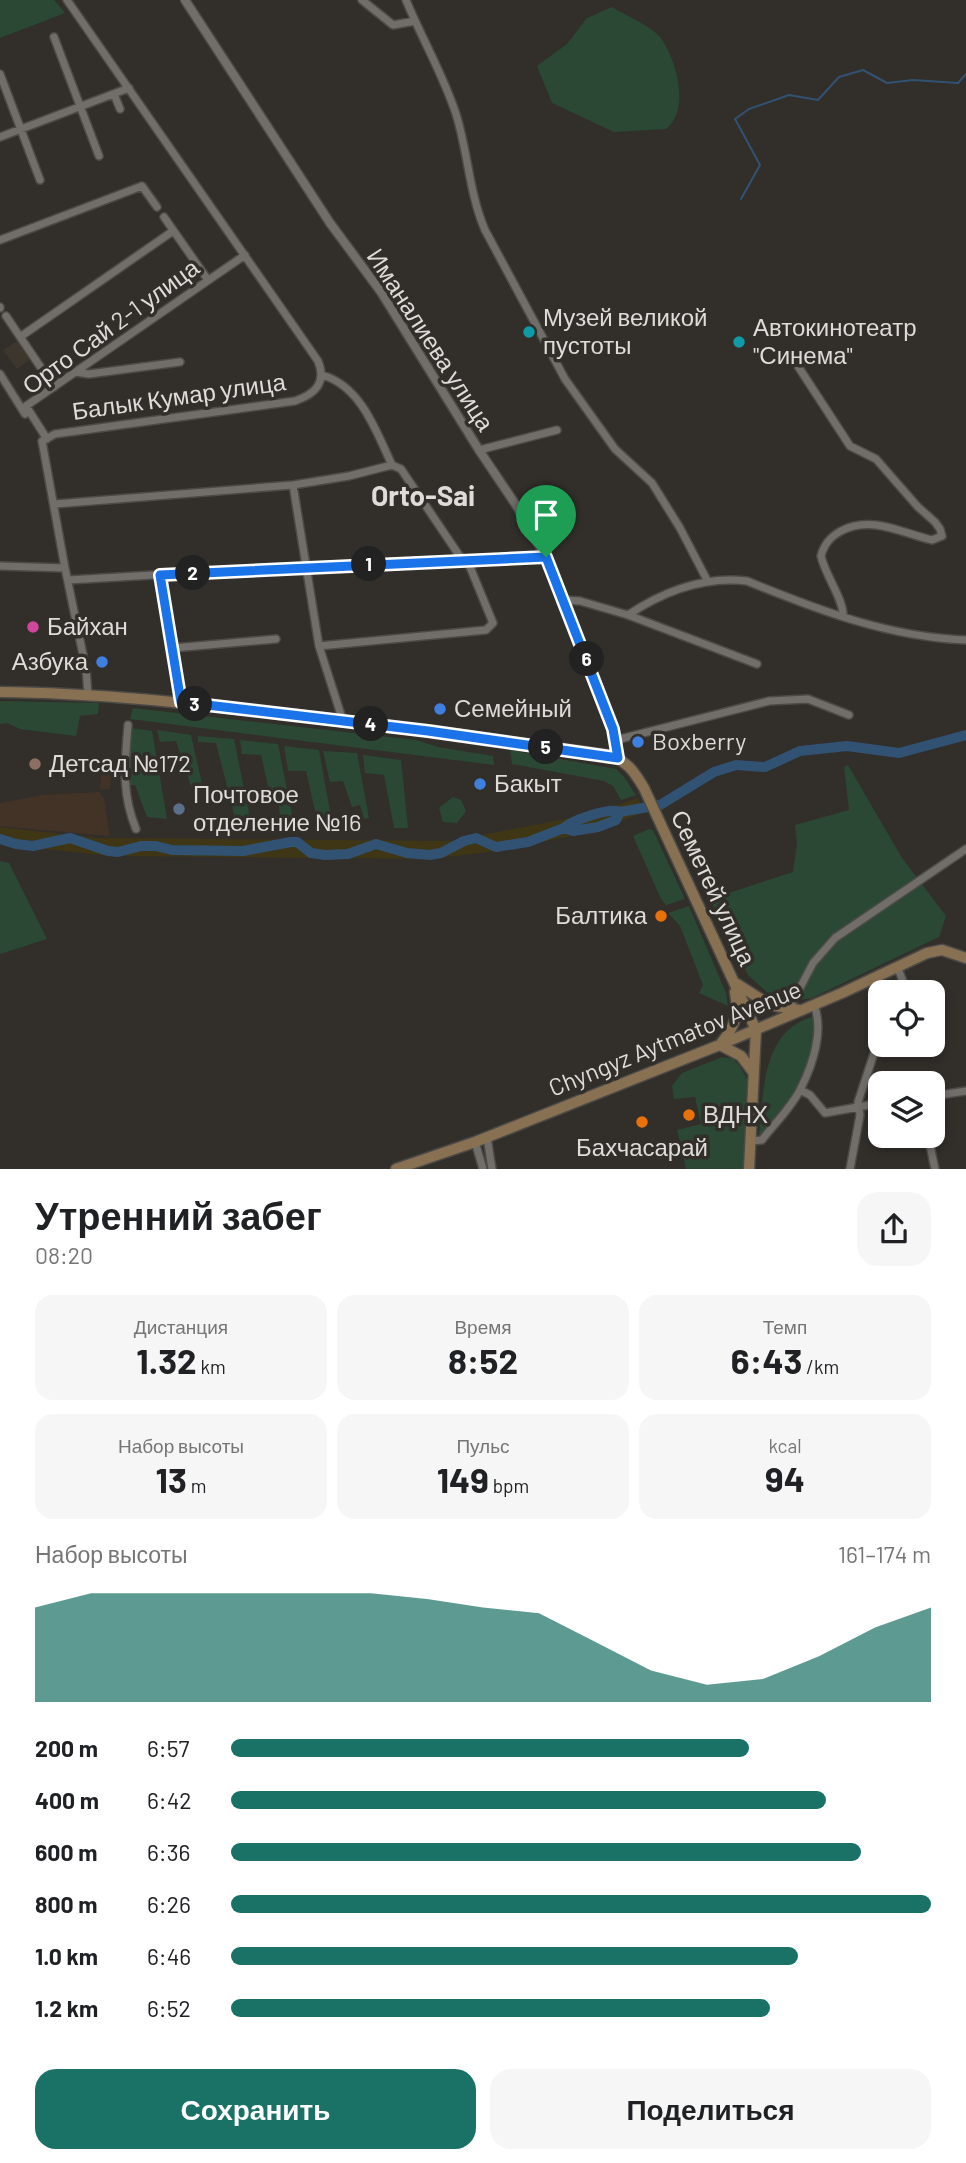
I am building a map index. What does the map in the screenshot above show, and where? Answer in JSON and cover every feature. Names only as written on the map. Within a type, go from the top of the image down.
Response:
[{"type":"main road","points":[[0,692],[88,694],[181,702],[618,758]]},
{"type":"main road","name":"Семетей улица","points":[[618,758],[629,765],[644,788],[756,1030],[749,1169]]},
{"type":"main road","name":"Chyngyz Aytmatov Avenue","points":[[396,1169],[487,1138],[720,1045],[934,951],[966,958]]},
{"type":"main road","points":[[734,981],[763,1002],[795,1010]]},
{"type":"main road","points":[[734,981],[737,1016],[733,1028],[720,1045],[741,1056],[753,1072]]},
{"type":"street","name":"Балык Кумар улица","points":[[66,0],[318,361],[322,375],[313,393],[295,401],[55,435],[45,440],[65,568],[86,669],[88,694]]},
{"type":"street","name":"Иманалиева улица","points":[[185,0],[330,223],[381,292],[546,557],[609,719],[618,758]]},
{"type":"street","points":[[362,0],[393,25],[415,21]]},
{"type":"street","points":[[406,0],[440,69],[457,116],[477,212],[485,230],[565,379],[615,449],[652,483],[680,528],[707,580]]},
{"type":"street","points":[[54,37],[99,156]]},
{"type":"street","points":[[0,74],[40,180]]},
{"type":"street","points":[[0,137],[129,88]]},
{"type":"street","points":[[114,94],[120,109]]},
{"type":"street","points":[[0,240],[142,186],[157,207]]},
{"type":"street","points":[[164,217],[208,281]]},
{"type":"street","points":[[20,337],[173,231]]},
{"type":"street","name":"Орто Сай 2-1 улица","points":[[45,440],[26,407],[245,255]]},
{"type":"street","points":[[6,316],[54,387]]},
{"type":"street","points":[[790,354],[850,446],[876,459],[942,533],[942,536],[932,540],[891,527],[862,525],[846,529],[829,540],[821,556],[828,579],[843,606],[842,616]]},
{"type":"street","name":"Балык Кумар улица","points":[[75,372],[89,374],[180,362]]},
{"type":"street","points":[[0,374],[45,440]]},
{"type":"street","points":[[322,375],[334,379],[352,391],[375,429],[392,465]]},
{"type":"street","points":[[479,450],[557,430]]},
{"type":"street","points":[[55,504],[293,485],[349,476],[392,465],[401,469],[466,562],[493,623],[486,630],[319,646]]},
{"type":"street","points":[[293,485],[319,646],[343,721]]},
{"type":"street","points":[[68,580],[307,566],[546,557]]},
{"type":"street","points":[[684,588],[696,576],[698,564]]},
{"type":"street","points":[[0,566],[65,568]]},
{"type":"street","points":[[160,575],[181,702]]},
{"type":"street","points":[[628,615],[656,597],[707,580],[727,579],[747,581],[872,627],[901,634],[966,640]]},
{"type":"street","points":[[564,600],[580,601],[628,615],[757,664]]},
{"type":"street","points":[[173,648],[276,639]]},
{"type":"street","points":[[616,740],[769,701],[808,699],[849,715]]},
{"type":"street","points":[[128,725],[124,782],[127,807],[136,829]]},
{"type":"street","points":[[795,1010],[813,963],[835,938],[966,849]]},
{"type":"street","points":[[897,966],[902,980]]},
{"type":"street","points":[[750,1141],[762,1140],[800,1090],[816,1046],[819,1020],[814,1004]]},
{"type":"street","points":[[850,1169],[860,1115],[858,1102],[873,1057]]},
{"type":"street","points":[[800,1090],[810,1095],[825,1113],[868,1105]]},
{"type":"street","points":[[945,1094],[966,1091]]},
{"type":"street","points":[[487,1138],[492,1169]]},
{"type":"street","points":[[475,1142],[483,1169]]},
{"type":"street","points":[[931,1148],[935,1169]]},
{"type":"shaded area","points":[[17,341],[30,360],[17,369],[3,350]]},
{"type":"shaded area","points":[[102,760],[112,761],[110,789],[100,789]]},
{"type":"shaded area","points":[[99,792],[104,799],[110,836],[0,826],[0,803],[42,795]]},
{"type":"green space","points":[[0,0],[54,0],[65,13],[0,38]]},
{"type":"green space","points":[[612,7],[656,33],[666,46],[676,70],[679,97],[674,120],[666,129],[614,132],[552,103],[537,66],[567,44],[587,18]]},
{"type":"green space","points":[[0,701],[99,703],[98,714],[80,716],[76,736],[0,724]]},
{"type":"green space","points":[[133,708],[416,740],[438,747],[493,756],[494,765],[130,719]]},
{"type":"green space","points":[[131,728],[152,731],[167,819],[147,817],[135,785],[127,785]]},
{"type":"green space","points":[[157,730],[191,735],[203,788],[192,789],[176,741],[160,742]]},
{"type":"green space","points":[[198,736],[234,739],[251,823],[236,822],[216,743],[198,742]]},
{"type":"green space","points":[[240,740],[278,744],[294,825],[286,826],[285,821],[281,821],[277,796],[270,795],[261,755],[242,754]]},
{"type":"green space","points":[[284,746],[319,750],[333,828],[319,828],[306,771],[288,771]]},
{"type":"green space","points":[[510,750],[616,769],[636,795],[621,800],[613,786],[604,781],[512,764]]},
{"type":"green space","points":[[323,751],[357,753],[369,818],[364,819],[360,805],[352,807],[343,781],[330,782]]},
{"type":"green space","points":[[363,755],[401,760],[408,828],[394,828],[384,775],[365,773]]},
{"type":"green space","points":[[848,765],[902,858],[946,916],[939,937],[812,998],[789,1002],[768,993],[748,975],[710,899],[793,872],[797,843],[795,825],[849,810],[844,767]]},
{"type":"green space","points":[[453,797],[461,800],[466,811],[457,823],[443,822],[439,808]]},
{"type":"green space","points":[[649,829],[653,830],[685,899],[666,905],[661,899],[633,836]]},
{"type":"green space","points":[[0,861],[9,863],[47,939],[0,954]]},
{"type":"green space","points":[[689,906],[726,993],[728,1006],[699,993],[703,985],[680,926],[668,913]]},
{"type":"green space","points":[[811,1017],[815,1019],[813,1045],[802,1080],[786,1106],[762,1135],[759,1135],[764,1083],[774,1050],[782,1036]]},
{"type":"green space","points":[[722,1057],[733,1059],[748,1081],[746,1169],[686,1169],[677,1130],[701,1124],[695,1097],[674,1099],[672,1086],[682,1073]]},
{"type":"sand","points":[[638,798],[644,812],[596,831],[497,851],[430,859],[110,856],[0,844],[0,827],[97,838],[450,841],[591,814]]},
{"type":"waterway","points":[[741,199],[760,165],[735,119],[749,109],[789,95],[818,100],[839,77],[863,70],[887,83],[913,80],[958,83],[966,74]]},
{"type":"waterway","points":[[0,839],[33,846],[70,838],[118,852],[141,846],[172,850],[243,851],[297,842],[311,853],[325,855],[348,854],[376,844],[407,853],[430,855],[476,838],[496,847],[528,842],[564,828],[573,831],[598,827],[616,820],[620,812],[660,805],[714,772],[736,765],[765,767],[800,751],[847,746],[899,753],[966,735]]},
{"type":"waterway","points":[[564,828],[592,815],[608,811],[620,812]]},
{"type":"place","name":"Музей великой пустоты","points":[[529,332]]},
{"type":"place","name":"Автокинотеатр \"Синема\"","points":[[739,342]]},
{"type":"place","name":"Байхан","points":[[33,627]]},
{"type":"place","name":"Азбука","points":[[102,662]]},
{"type":"place","name":"Семейный","points":[[440,709]]},
{"type":"place","name":"Boxberry","points":[[638,742]]},
{"type":"place","name":"Детсад №172","points":[[35,764]]},
{"type":"place","name":"Бакыт","points":[[480,784]]},
{"type":"place","name":"Почтовое отделение №16","points":[[179,809]]},
{"type":"place","name":"Балтика","points":[[661,916]]},
{"type":"place","name":"ВДНХ","points":[[689,1115]]},
{"type":"place","name":"Бахчасарай","points":[[642,1122]]},
{"type":"district","name":"Orto-Sai","points":[[423,496]]},
{"type":"route","points":[[546,557],[613,729],[618,758],[428,731],[181,702],[160,575],[307,566],[546,557]]}]
